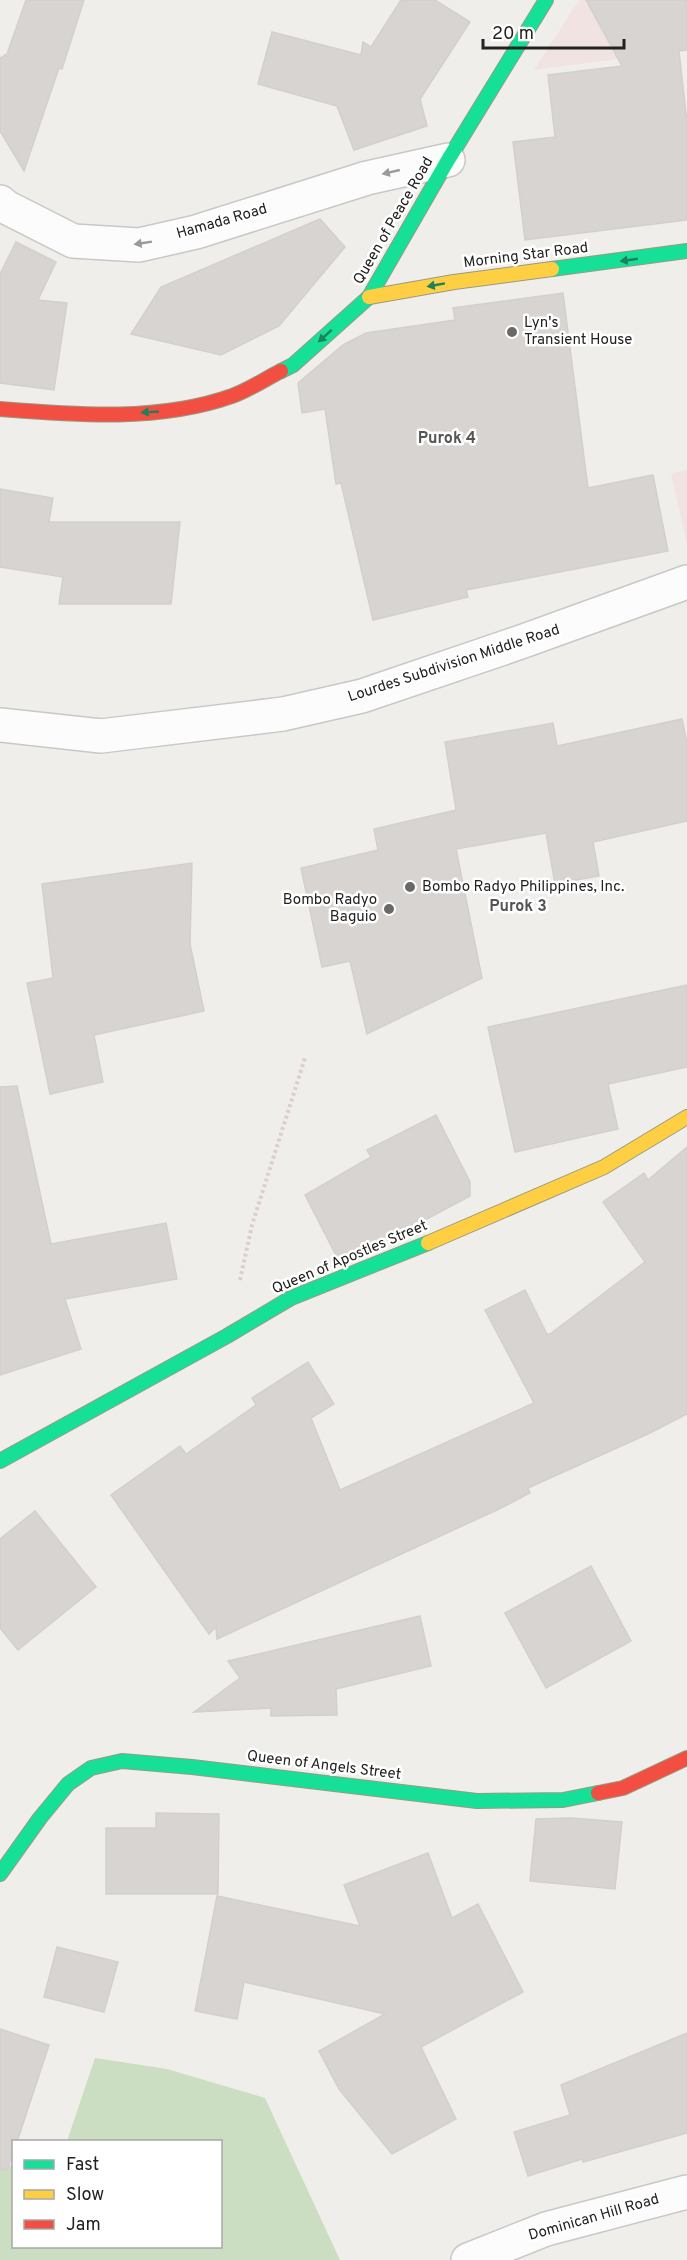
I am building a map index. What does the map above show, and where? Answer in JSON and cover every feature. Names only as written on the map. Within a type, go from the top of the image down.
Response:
[{"type":"street","name":"Queen of Peace Road","points":[[0,409],[83,415],[179,410],[232,396],[293,365],[369,297],[448,159],[546,0]]},
{"type":"street","name":"Hamada Road","points":[[0,202],[73,241],[139,245],[196,232],[368,178],[448,159]]},
{"type":"street","name":"Morning Star Road","points":[[369,297],[454,282],[687,251]]},
{"type":"street","name":"Lourdes Subdivision Middle Road","points":[[0,725],[101,736],[283,714],[362,696],[687,582]]},
{"type":"street","name":"Queen of Apostles Street","points":[[0,1461],[227,1336],[291,1298],[494,1216],[604,1167],[687,1117]]},
{"type":"street","name":"Queen of Angels Street","points":[[0,1874],[40,1818],[68,1784],[92,1768],[122,1761],[192,1767],[477,1801],[563,1800],[623,1788],[687,1758]]},
{"type":"street","name":"Dominican Hill Road","points":[[468,2260],[546,2229],[687,2192]]},
{"type":"path","points":[[227,1336],[252,1225],[305,1058]]},
{"type":"shaded area","points":[[579,0],[687,0],[687,50],[534,70]]},
{"type":"shaded area","points":[[687,470],[687,544],[671,474]]},
{"type":"green space","points":[[95,2058],[167,2069],[265,2098],[340,2260],[0,2260],[0,2163],[12,2166],[12,2248],[222,2248],[222,2140],[67,2140]]},
{"type":"building","points":[[26,0],[84,0],[62,69],[59,68],[24,171],[0,131],[0,58],[7,54]]},
{"type":"building","points":[[401,0],[435,0],[470,22],[420,99],[427,126],[354,150],[337,106],[258,84],[272,32],[361,55],[363,42],[371,47]]},
{"type":"building","points":[[586,0],[687,0],[687,50],[679,51],[687,122],[687,220],[525,240],[513,142],[555,137],[548,75],[622,66]]},
{"type":"building","points":[[320,219],[345,247],[279,326],[221,355],[131,334],[161,287]]},
{"type":"building","points":[[16,242],[56,262],[38,300],[67,303],[54,390],[0,383],[0,274]]},
{"type":"building","points":[[563,293],[588,488],[653,475],[668,551],[466,590],[468,597],[373,620],[341,483],[336,484],[325,409],[302,413],[298,383],[343,345],[366,333],[455,320],[453,308]]},
{"type":"building","points":[[0,489],[53,498],[49,522],[180,522],[171,604],[59,604],[63,577],[0,567]]},
{"type":"building","points":[[682,719],[687,743],[687,821],[593,842],[599,876],[555,884],[546,833],[456,849],[482,978],[367,1034],[350,961],[322,967],[301,868],[378,850],[374,829],[456,810],[445,742],[553,723],[557,746]]},
{"type":"building","points":[[192,863],[190,944],[204,1011],[94,1035],[103,1082],[50,1094],[27,983],[53,978],[42,884]]},
{"type":"building","points":[[687,985],[687,1067],[608,1084],[618,1129],[515,1152],[488,1027]]},
{"type":"building","points":[[17,1086],[51,1244],[166,1223],[177,1279],[65,1299],[81,1349],[0,1375],[0,1087]]},
{"type":"building","points":[[436,1115],[470,1182],[470,1196],[408,1229],[406,1226],[338,1259],[305,1195],[371,1157],[367,1150]]},
{"type":"building","points":[[687,1147],[687,1414],[528,1488],[530,1493],[499,1509],[217,1639],[216,1627],[209,1634],[111,1495],[180,1446],[186,1454],[256,1405],[252,1398],[308,1362],[334,1404],[311,1418],[340,1490],[534,1403],[485,1310],[525,1290],[547,1334],[550,1334],[645,1262],[603,1202],[644,1173],[648,1180]]},
{"type":"building","points":[[35,1511],[96,1587],[18,1650],[0,1628],[0,1539]]},
{"type":"building","points":[[591,1566],[631,1641],[546,1688],[505,1613]]},
{"type":"building","points":[[420,1616],[431,1666],[336,1689],[337,1715],[271,1716],[271,1708],[194,1712],[240,1678],[228,1661]]},
{"type":"building","points":[[156,1813],[219,1814],[218,1894],[106,1894],[106,1828],[156,1828]]},
{"type":"building","points":[[571,1818],[622,1822],[615,1889],[530,1881],[536,1819]]},
{"type":"building","points":[[428,1853],[452,1918],[478,1904],[523,1992],[421,2047],[456,2119],[392,2154],[339,2089],[319,2051],[385,2014],[244,1982],[237,2019],[195,2011],[217,1896],[360,1926],[344,1885]]},
{"type":"building","points":[[57,1947],[118,1962],[104,2012],[44,1997]]},
{"type":"building","points":[[0,2029],[49,2045],[18,2140],[12,2140],[12,2156],[7,2170],[0,2169]]},
{"type":"building","points":[[687,2033],[687,2133],[583,2162],[582,2159],[528,2176],[514,2132],[570,2115],[561,2085]]},
{"type":"traffic: fast","points":[[281,371],[293,365],[369,297],[448,160],[546,0]]},
{"type":"traffic: fast","points":[[552,269],[687,251]]},
{"type":"traffic: fast","points":[[0,1461],[227,1336],[291,1298],[428,1243]]},
{"type":"traffic: fast","points":[[0,1874],[40,1818],[68,1784],[91,1768],[122,1761],[192,1767],[477,1801],[563,1800],[598,1793]]},
{"type":"traffic: slow","points":[[369,297],[454,282],[552,269]]},
{"type":"traffic: slow","points":[[428,1243],[604,1167],[687,1117]]},
{"type":"traffic: jam","points":[[0,409],[117,415],[176,410],[232,396],[281,371]]},
{"type":"traffic: jam","points":[[598,1793],[623,1788],[687,1758]]},
{"type":"place","name":"Lyn's Transient House","points":[[512,332]]},
{"type":"place","name":"Bombo Radyo Philippines, Inc.","points":[[410,887]]},
{"type":"place","name":"Bombo Radyo Baguio","points":[[389,909]]},
{"type":"district","name":"Purok 4","points":[[447,439]]},
{"type":"district","name":"Purok 3","points":[[518,907]]}]
